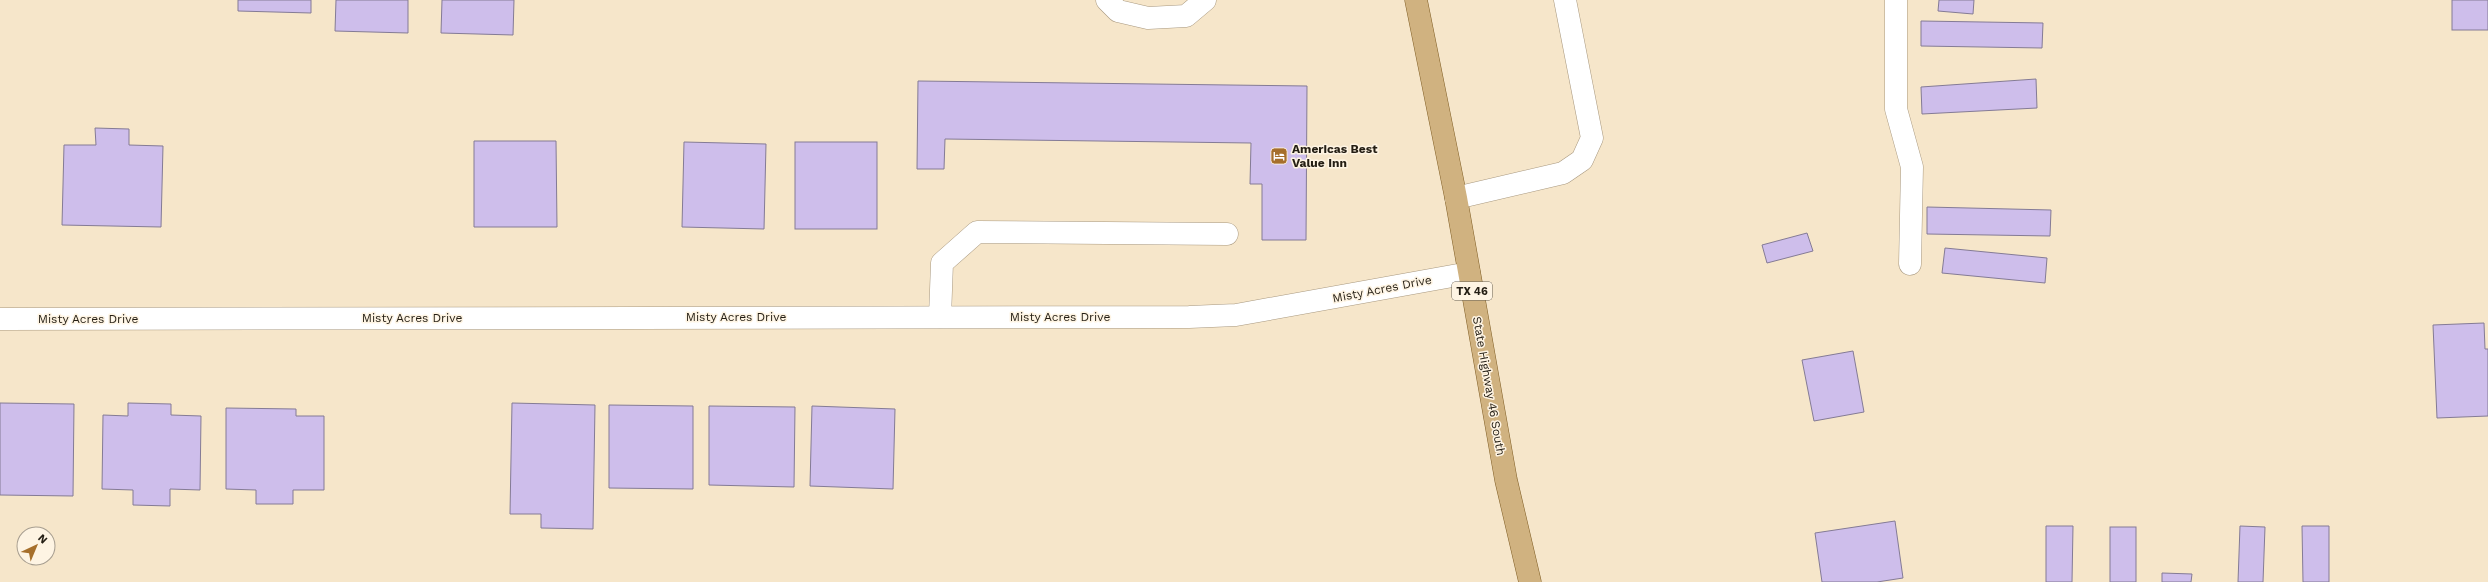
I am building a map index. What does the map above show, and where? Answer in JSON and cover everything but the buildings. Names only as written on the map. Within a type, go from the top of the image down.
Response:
[{"type":"main road","name":"State Highway 46 South","points":[[1417,0],[1456,198],[1506,480],[1530,582]]},
{"type":"street","points":[[1107,0],[1118,11],[1148,18],[1186,16],[1205,0]]},
{"type":"street","points":[[1456,198],[1564,173],[1582,160],[1592,138],[1565,0]]},
{"type":"street","points":[[1896,0],[1896,110],[1912,166],[1910,264]]},
{"type":"street","points":[[940,317],[942,263],[977,232],[1227,234]]},
{"type":"street","name":"Misty Acres Drive","points":[[0,320],[940,317],[1188,318],[1236,315],[1469,273]]},
{"type":"place","name":"Americas Best Value Inn","points":[[1279,156]]}]
